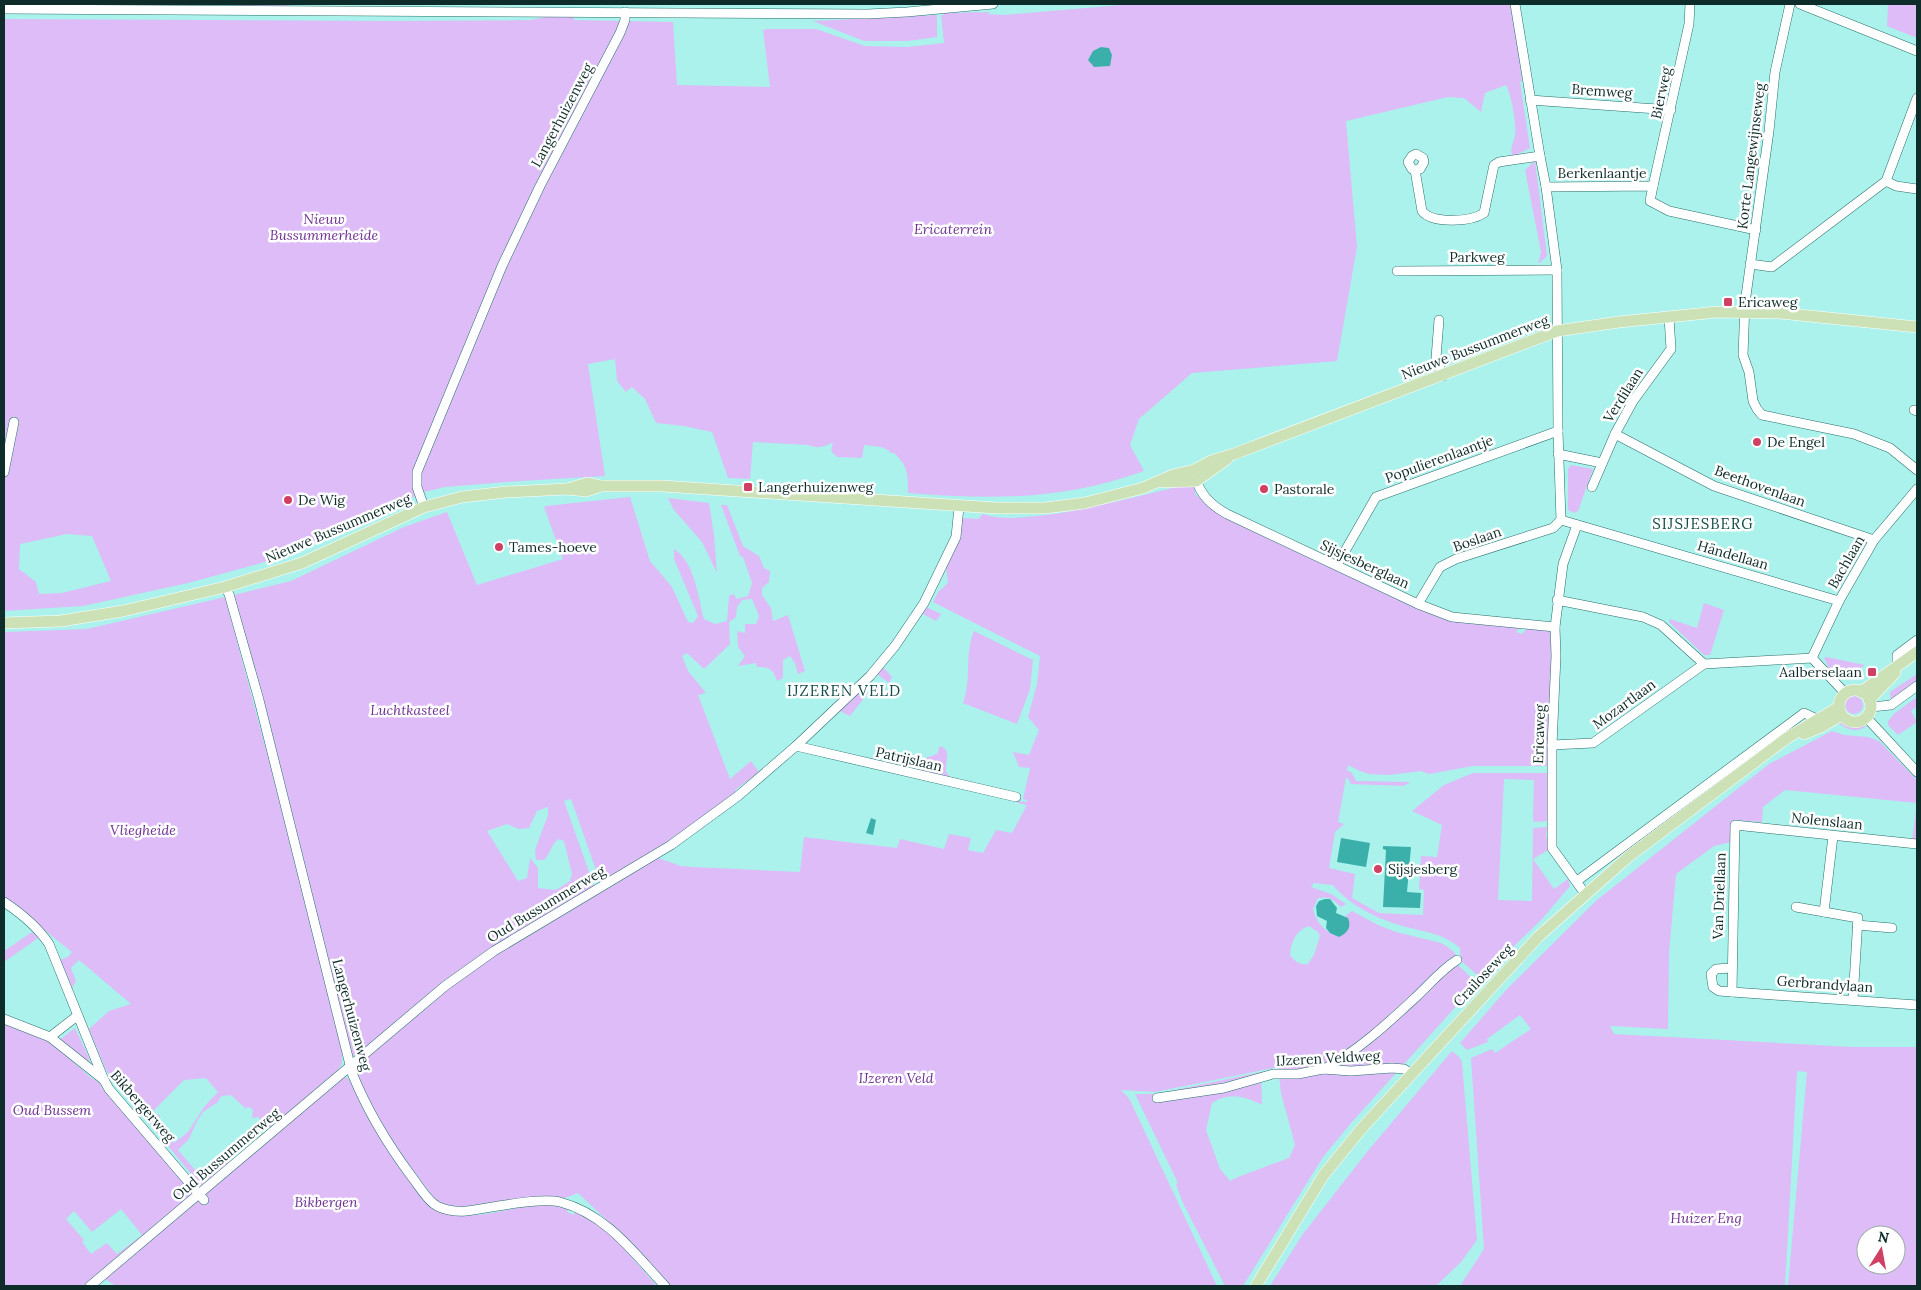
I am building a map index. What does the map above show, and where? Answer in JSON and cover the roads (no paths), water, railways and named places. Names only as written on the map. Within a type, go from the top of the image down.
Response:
[{"type":"main road","name":"Nieuwe Bussummerweg","points":[[4,623],[70,619],[123,611],[225,587],[302,563],[424,507],[462,498],[506,492],[568,489],[586,491],[601,486],[652,486],[959,507],[1045,508],[1085,503],[1116,496],[1158,482],[1195,476],[1234,454],[1292,427],[1443,376],[1557,331],[1717,312],[1780,313],[1917,327]]},
{"type":"main road","points":[[1867,704],[1853,691],[1846,693],[1840,700],[1840,711],[1844,719],[1853,722],[1863,720],[1867,704],[1895,672],[1897,666],[1917,652]]},
{"type":"main road","name":"Crailoseweg","points":[[1256,1286],[1323,1176],[1362,1128],[1539,936],[1628,857],[1787,738],[1840,711]]},
{"type":"street","points":[[4,9],[868,14],[907,12],[943,6],[993,4]]},
{"type":"street","points":[[1515,4],[1546,187],[1557,270],[1558,454],[1561,520]]},
{"type":"street","name":"Bierweg","points":[[1653,186],[1672,110],[1689,24],[1690,4]]},
{"type":"street","name":"Korte Langewijnseweg","points":[[1790,4],[1775,72],[1769,131],[1744,312],[1743,355],[1749,372],[1753,401],[1762,416],[1863,438],[1890,448],[1917,470]]},
{"type":"street","points":[[1800,4],[1917,51]]},
{"type":"street","name":"Langerhuizenweg","points":[[424,507],[417,488],[417,472],[502,266],[540,186],[620,33],[625,20],[625,12]]},
{"type":"street","points":[[1750,264],[1772,267],[1886,181],[1917,98]]},
{"type":"street","name":"Bremweg","points":[[1530,100],[1672,110]]},
{"type":"street","points":[[1415,170],[1422,210],[1425,214],[1430,217],[1454,220],[1479,216],[1484,213],[1494,165],[1498,162],[1540,156]]},
{"type":"street","points":[[1886,181],[1896,186],[1917,189]]},
{"type":"street","name":"Berkenlaantje","points":[[1546,187],[1653,186],[1650,201],[1669,211],[1756,230]]},
{"type":"street","name":"Parkweg","points":[[1397,271],[1557,270]]},
{"type":"street","name":"Verdilaan","points":[[1592,487],[1615,434],[1633,400],[1671,349],[1669,317]]},
{"type":"street","points":[[1439,320],[1436,358],[1443,376]]},
{"type":"street","points":[[4,472],[14,422]]},
{"type":"street","name":"Populierenlaantje","points":[[1337,565],[1376,497],[1558,431]]},
{"type":"street","name":"Beethovenlaan","points":[[1615,434],[1714,486],[1874,540]]},
{"type":"street","points":[[1558,454],[1602,463]]},
{"type":"street","name":"Sijsjesberglaan","points":[[1195,476],[1205,498],[1215,507],[1418,604],[1452,617],[1555,627]]},
{"type":"street","name":"Bachlaan","points":[[1812,658],[1839,601],[1874,540],[1917,489]]},
{"type":"street","name":"Oud Bussummerweg","points":[[90,1286],[202,1197],[350,1066],[445,986],[494,951],[671,845],[738,796],[796,746],[870,676],[895,646],[924,603],[956,537],[959,507]]},
{"type":"street","name":"Händellaan","points":[[1561,520],[1839,601]]},
{"type":"street","name":"Boslaan","points":[[1418,604],[1440,567],[1553,528],[1561,520]]},
{"type":"street","name":"Ericaweg","points":[[1577,526],[1563,564],[1557,600],[1552,745],[1552,848],[1586,895]]},
{"type":"street","name":"Langerhuizenweg","points":[[225,587],[232,602],[259,700],[350,1066],[360,1092],[394,1154],[434,1204],[445,1209],[464,1211],[537,1201],[560,1202],[593,1215],[615,1233],[665,1286]]},
{"type":"street","points":[[1557,600],[1643,617],[1661,625],[1704,664],[1812,658],[1846,693]]},
{"type":"street","points":[[1897,666],[1897,655],[1917,640]]},
{"type":"street","name":"Mozartlaan","points":[[1552,745],[1593,743],[1704,664]]},
{"type":"street","points":[[1867,704],[1892,705],[1917,686]]},
{"type":"street","points":[[1867,704],[1917,772]]},
{"type":"street","name":"Crailoseweg","points":[[1577,881],[1804,713],[1819,723]]},
{"type":"street","name":"Patrijslaan","points":[[796,746],[1016,796]]},
{"type":"street","name":"Nolenslaan","points":[[1735,825],[1917,844]]},
{"type":"street","name":"Van Driellaan","points":[[1732,992],[1735,825]]},
{"type":"street","points":[[1824,912],[1834,836]]},
{"type":"street","points":[[4,902],[40,930],[49,944],[104,1080]]},
{"type":"street","points":[[1796,907],[1858,918],[1853,1000]]},
{"type":"street","points":[[1857,925],[1892,928]]},
{"type":"street","points":[[1323,1069],[1346,1057],[1416,997],[1447,966],[1457,960]]},
{"type":"street","points":[[1731,968],[1716,969],[1711,974],[1713,987],[1719,991],[1732,992]]},
{"type":"street","name":"Gerbrandylaan","points":[[1732,992],[1917,1004]]},
{"type":"street","points":[[50,1038],[77,1016]]},
{"type":"street","name":"Bikbergerweg","points":[[4,1019],[50,1038],[104,1080],[109,1089],[202,1197]]},
{"type":"street","name":"IJzeren Veldweg","points":[[1157,1098],[1224,1088],[1273,1074],[1298,1074],[1323,1069],[1351,1071],[1392,1068],[1404,1069],[1412,1074]]},
{"type":"water","points":[[1101,47],[1109,48],[1112,55],[1110,66],[1094,67],[1088,60],[1093,51]]},
{"type":"water","points":[[871,818],[876,820],[873,835],[866,833]]},
{"type":"water","points":[[1341,838],[1370,843],[1366,867],[1337,862]]},
{"type":"water","points":[[1383,846],[1411,847],[1407,892],[1421,893],[1420,908],[1383,907],[1386,850],[1383,849]]},
{"type":"water","points":[[1330,899],[1337,908],[1336,913],[1348,918],[1348,930],[1339,937],[1330,933],[1326,928],[1327,921],[1317,916],[1316,906],[1319,901]]},
{"type":"place","name":"Ericaweg","points":[[1728,302]]},
{"type":"place","name":"De Engel","points":[[1757,442]]},
{"type":"place","name":"Langerhuizenweg","points":[[748,487]]},
{"type":"place","name":"Pastorale","points":[[1264,489]]},
{"type":"place","name":"De Wig","points":[[288,500]]},
{"type":"place","name":"Tames-hoeve","points":[[499,547]]},
{"type":"place","name":"Aalberselaan","points":[[1872,672]]},
{"type":"place","name":"Sijsjesberg","points":[[1378,869]]},
{"type":"district","name":"SIJSJESBERG","points":[[1703,524]]},
{"type":"district","name":"IJZEREN VELD","points":[[844,691]]},
{"type":"park label","name":"Nieuw Bussummerheide","points":[[324,227]]},
{"type":"park label","name":"Ericaterrein","points":[[953,229]]},
{"type":"park label","name":"Luchtkasteel","points":[[410,710]]},
{"type":"park label","name":"Vliegheide","points":[[143,830]]},
{"type":"park label","name":"IJzeren Veld","points":[[896,1078]]},
{"type":"park label","name":"Oud Bussem","points":[[52,1110]]},
{"type":"park label","name":"Bikbergen","points":[[326,1202]]},
{"type":"park label","name":"Huizer Eng","points":[[1706,1218]]}]
